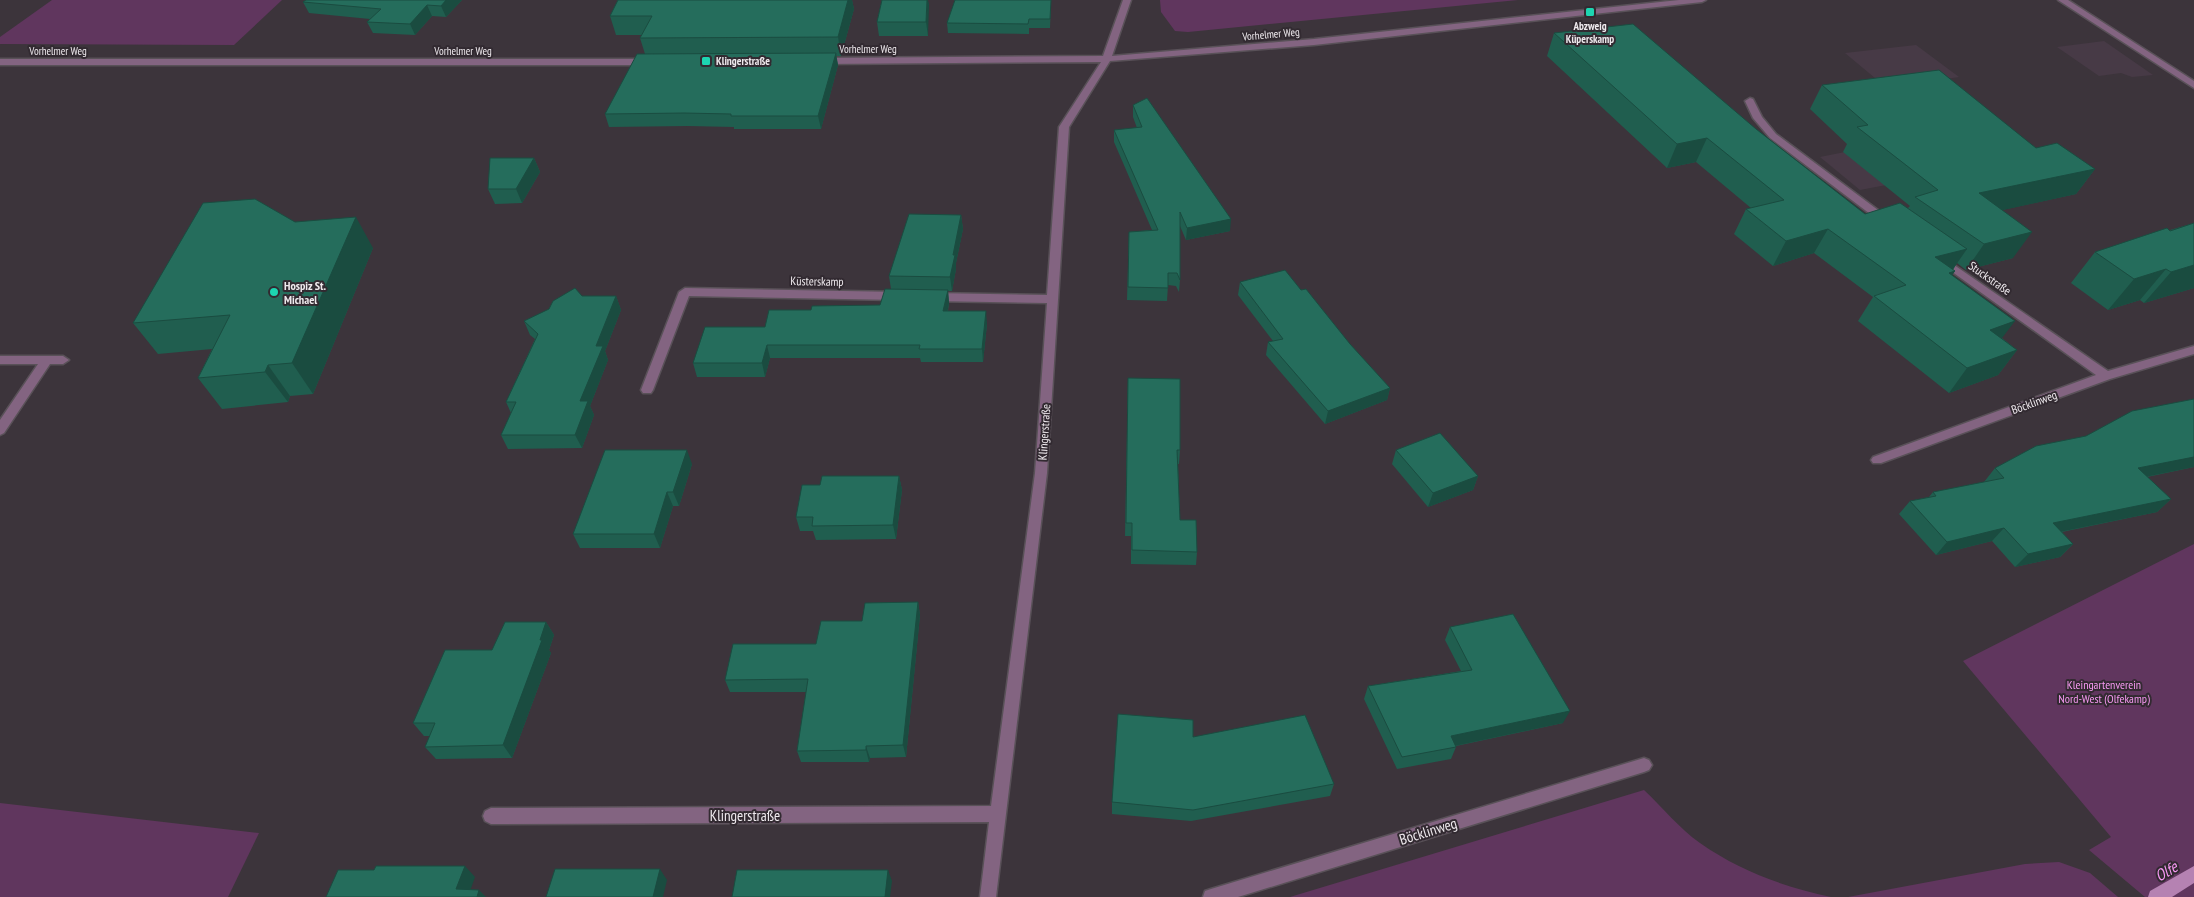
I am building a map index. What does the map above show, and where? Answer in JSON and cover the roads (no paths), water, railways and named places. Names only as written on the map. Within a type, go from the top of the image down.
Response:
[{"type":"street","name":"Klingerstraße","points":[[988,897],[1041,473],[1064,127],[1107,59],[1127,0]]},
{"type":"street","name":"Vorhelmer Weg","points":[[808,61],[1107,59],[1314,42],[1702,0]]},
{"type":"street","points":[[2062,0],[2194,85]]},
{"type":"street","name":"Vorhelmer Weg","points":[[0,62],[224,64],[657,62]]},
{"type":"street","points":[[0,74],[14,62]]},
{"type":"street","points":[[1750,101],[1758,118],[1773,136],[1895,227]]},
{"type":"street","name":"Stuckstraße","points":[[1934,254],[2106,376]]},
{"type":"street","name":"Küsterskamp","points":[[647,390],[685,292],[1054,299]]},
{"type":"street","name":"Böcklinweg","points":[[1877,460],[2106,376],[2194,350]]},
{"type":"street","points":[[0,360],[63,360]]},
{"type":"street","points":[[0,430],[47,360]]},
{"type":"street","name":"Böcklinweg","points":[[1211,897],[1644,765]]},
{"type":"street","name":"Klingerstraße","points":[[491,816],[998,814]]},
{"type":"waterway","name":"Olfe","points":[[2156,897],[2194,874]]},
{"type":"place","name":"Abzweig Küperskamp","points":[[1590,12]]},
{"type":"place","name":"Klingerstraße","points":[[706,61]]},
{"type":"place","name":"Hospiz St. Michael","points":[[274,292]]},
{"type":"park label","name":"Kleingartenverein Nord-West (Olfekamp)","points":[[2104,691]]}]
